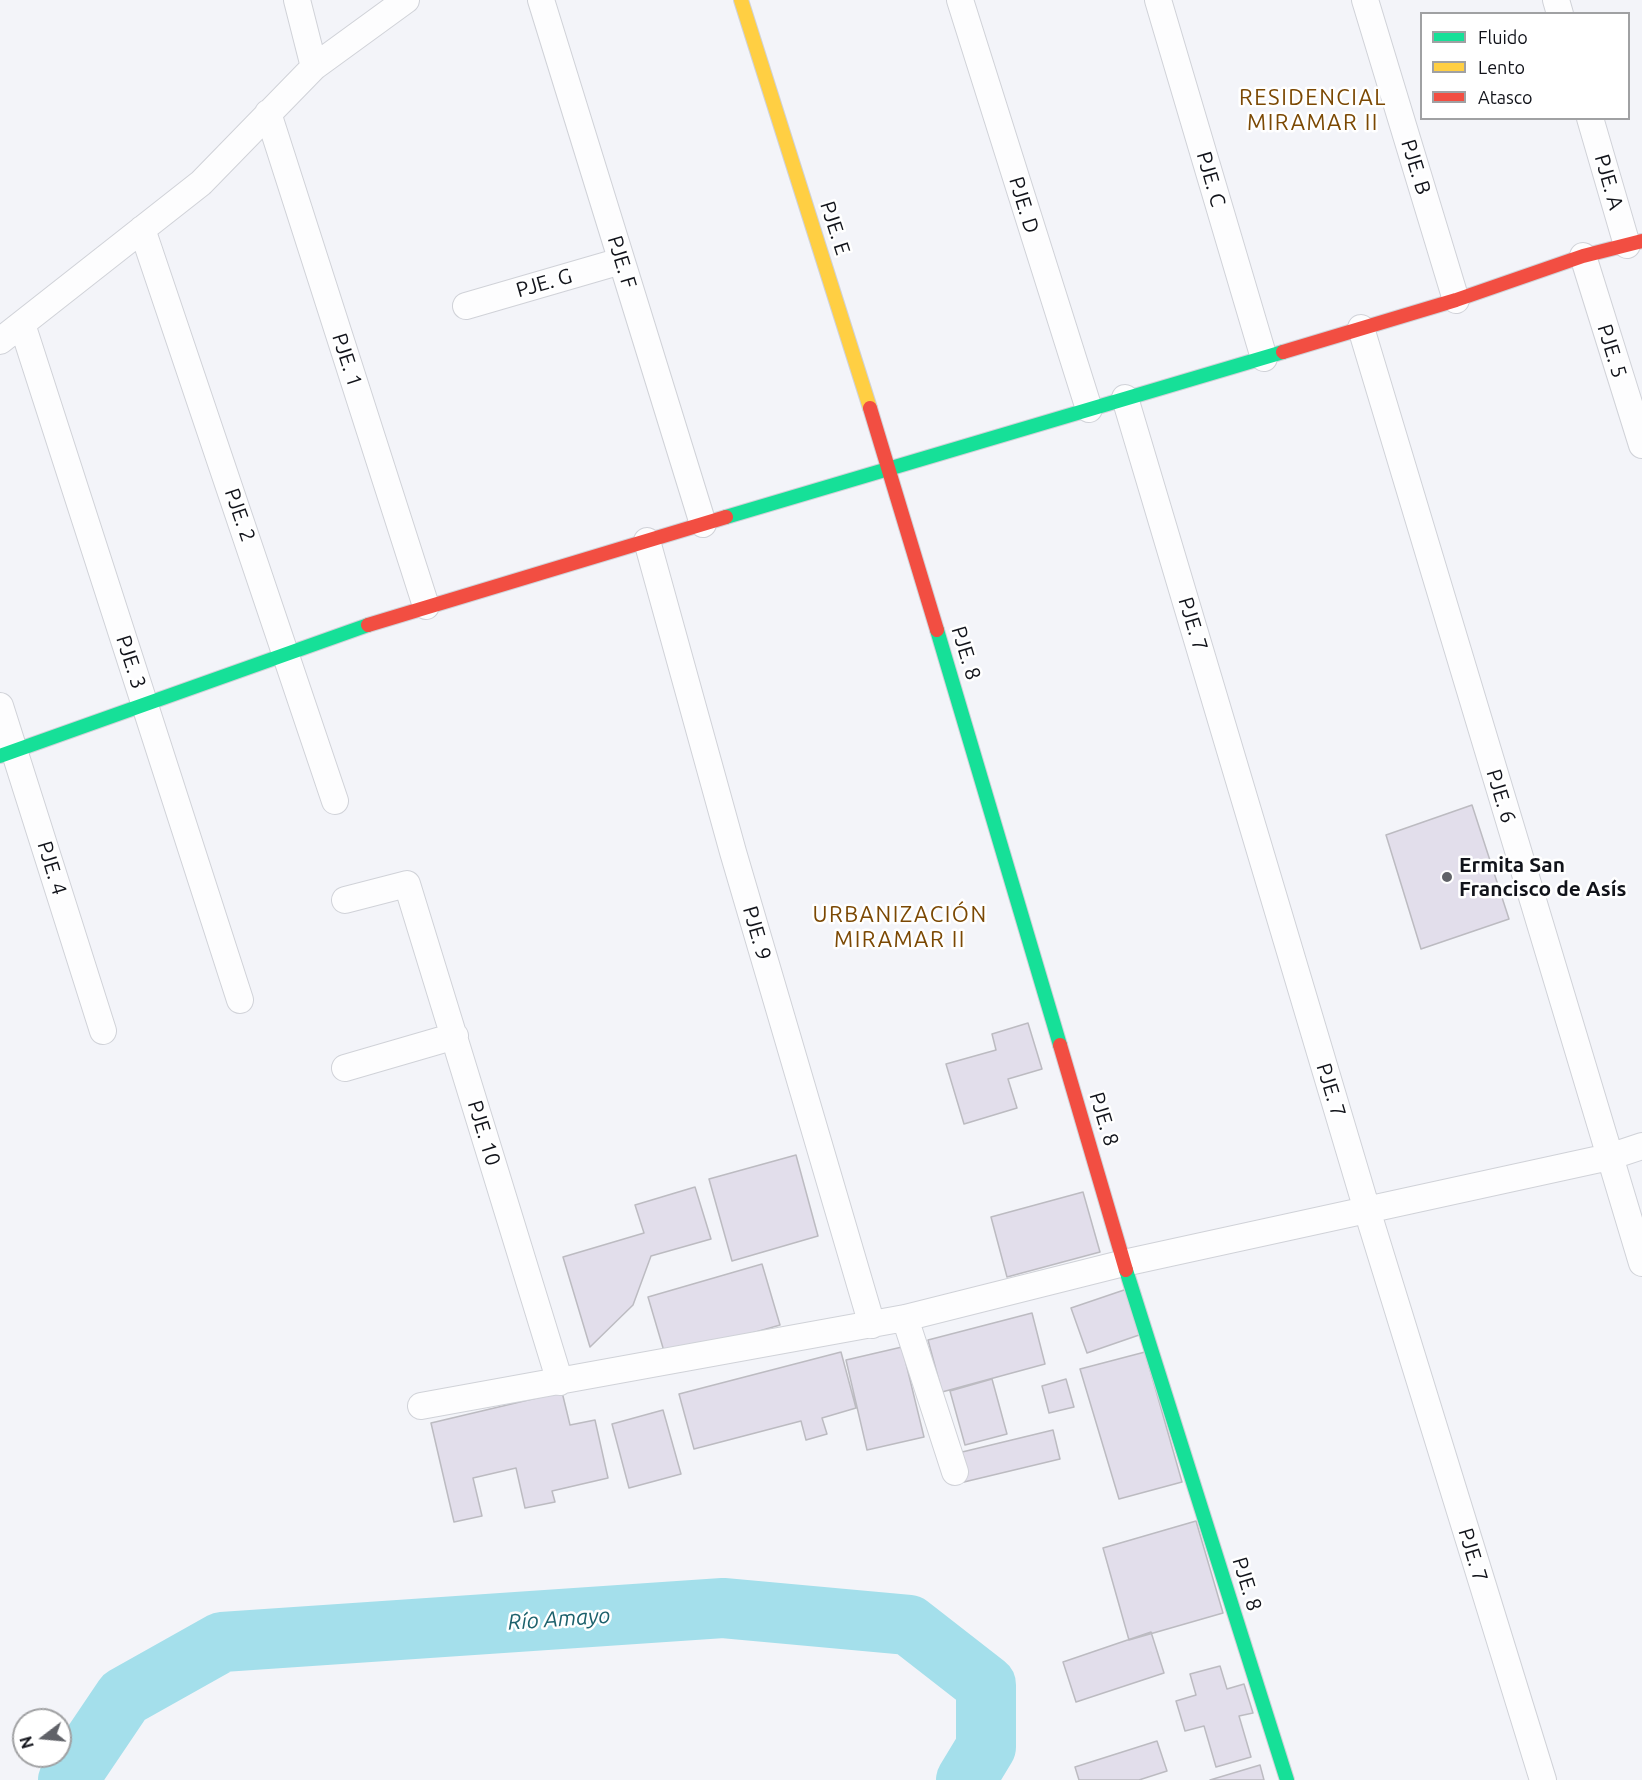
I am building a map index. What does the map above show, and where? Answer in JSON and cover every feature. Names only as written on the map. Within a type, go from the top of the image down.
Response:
[{"type":"street","points":[[297,0],[314,67]]},
{"type":"street","points":[[0,341],[201,183],[314,67],[405,0]]},
{"type":"street","name":"PJE. F","points":[[541,0],[703,524]]},
{"type":"street","name":"PJE. E","points":[[741,0],[889,468]]},
{"type":"street","name":"PJE. D","points":[[960,0],[1089,409]]},
{"type":"street","name":"PJE. C","points":[[1158,0],[1264,358]]},
{"type":"street","name":"PJE. B","points":[[1365,0],[1456,300]]},
{"type":"street","name":"PJE. 1","points":[[268,113],[426,606]]},
{"type":"street","name":"PJE. A","points":[[1591,120],[1635,243]]},
{"type":"street","name":"PJE. 2","points":[[142,229],[287,652],[335,801]]},
{"type":"street","points":[[8,754],[287,652],[426,606],[1264,358],[1456,300],[1583,256],[1635,243]]},
{"type":"street","name":"PJE. 5","points":[[1583,256],[1642,445]]},
{"type":"street","name":"PJE. G","points":[[466,306],[621,261]]},
{"type":"street","name":"PJE. 3","points":[[22,324],[240,1000]]},
{"type":"street","name":"PJE. 6","points":[[1361,328],[1642,1263]]},
{"type":"street","name":"PJE. 7","points":[[1125,398],[1367,1210],[1543,1780]]},
{"type":"street","name":"PJE. 8","points":[[889,468],[1124,1263],[1287,1780]]},
{"type":"street","name":"PJE. 9","points":[[647,541],[733,852],[872,1325]]},
{"type":"street","name":"PJE. 4","points":[[0,706],[8,754],[103,1031]]},
{"type":"street","name":"PJE. 10","points":[[345,900],[407,884],[560,1382]]},
{"type":"street","points":[[345,1068],[455,1036]]},
{"type":"street","points":[[421,1406],[905,1318],[1124,1263],[1609,1156],[1642,1146]]},
{"type":"street","points":[[905,1318],[955,1472]]},
{"type":"building","name":"Ermita San Francisco de Asís","points":[[1472,805],[1509,919],[1421,949],[1386,835]]},
{"type":"building","points":[[1028,1023],[1042,1069],[1008,1079],[1017,1108],[964,1124],[946,1064],[996,1050],[992,1034]]},
{"type":"building","points":[[796,1155],[818,1236],[732,1261],[709,1179]]},
{"type":"building","points":[[695,1187],[711,1239],[651,1256],[633,1305],[590,1347],[563,1257],[644,1233],[635,1205]]},
{"type":"building","points":[[1083,1192],[1100,1252],[1007,1277],[991,1217]]},
{"type":"building","points":[[762,1264],[780,1325],[666,1358],[648,1297]]},
{"type":"building","points":[[1127,1289],[1142,1334],[1087,1353],[1071,1308]]},
{"type":"building","points":[[1032,1313],[1045,1364],[942,1392],[928,1340]]},
{"type":"building","points":[[902,1347],[924,1437],[867,1450],[846,1360]]},
{"type":"building","points":[[841,1352],[856,1408],[822,1418],[827,1434],[806,1440],[801,1421],[694,1449],[679,1394]]},
{"type":"building","points":[[1145,1352],[1182,1482],[1119,1499],[1080,1369]]},
{"type":"building","points":[[992,1379],[1007,1434],[965,1445],[950,1391]]},
{"type":"building","points":[[1066,1379],[1074,1407],[1049,1413],[1042,1386]]},
{"type":"building","points":[[562,1392],[570,1425],[595,1420],[608,1478],[552,1491],[555,1502],[525,1508],[516,1468],[473,1478],[482,1516],[454,1522],[431,1423]]},
{"type":"building","points":[[663,1410],[681,1474],[629,1488],[612,1424]]},
{"type":"building","points":[[1053,1430],[1060,1459],[964,1482],[958,1453]]},
{"type":"building","points":[[1196,1521],[1223,1613],[1129,1640],[1103,1548]]},
{"type":"building","points":[[1151,1632],[1164,1673],[1076,1702],[1063,1662]]},
{"type":"building","points":[[1220,1666],[1227,1689],[1244,1684],[1253,1713],[1239,1716],[1251,1757],[1216,1767],[1204,1726],[1185,1731],[1176,1701],[1196,1695],[1190,1674]]},
{"type":"building","points":[[1157,1741],[1167,1771],[1139,1780],[1079,1780],[1075,1767]]},
{"type":"building","points":[[1260,1765],[1264,1780],[1210,1780]]},
{"type":"waterway","name":"Río Amayo","points":[[68,1780],[124,1697],[222,1642],[723,1608],[909,1625],[986,1685],[986,1747],[966,1780]]},
{"type":"traffic: fast","points":[[726,517],[1283,352]]},
{"type":"traffic: fast","points":[[0,756],[368,625]]},
{"type":"traffic: fast","points":[[937,630],[1060,1045]]},
{"type":"traffic: fast","points":[[1126,1270],[1287,1780]]},
{"type":"traffic: slow","points":[[741,0],[870,408]]},
{"type":"traffic: jam","points":[[1283,352],[1456,300],[1583,256],[1642,241]]},
{"type":"traffic: jam","points":[[870,408],[937,630]]},
{"type":"traffic: jam","points":[[368,625],[726,517]]},
{"type":"traffic: jam","points":[[1060,1045],[1126,1270]]},
{"type":"place","name":"Ermita San Francisco de Asís","points":[[1447,877]]},
{"type":"district","name":"RESIDENCIAL MIRAMAR II","points":[[1313,110]]},
{"type":"district","name":"URBANIZACIÓN MIRAMAR II","points":[[900,928]]}]
